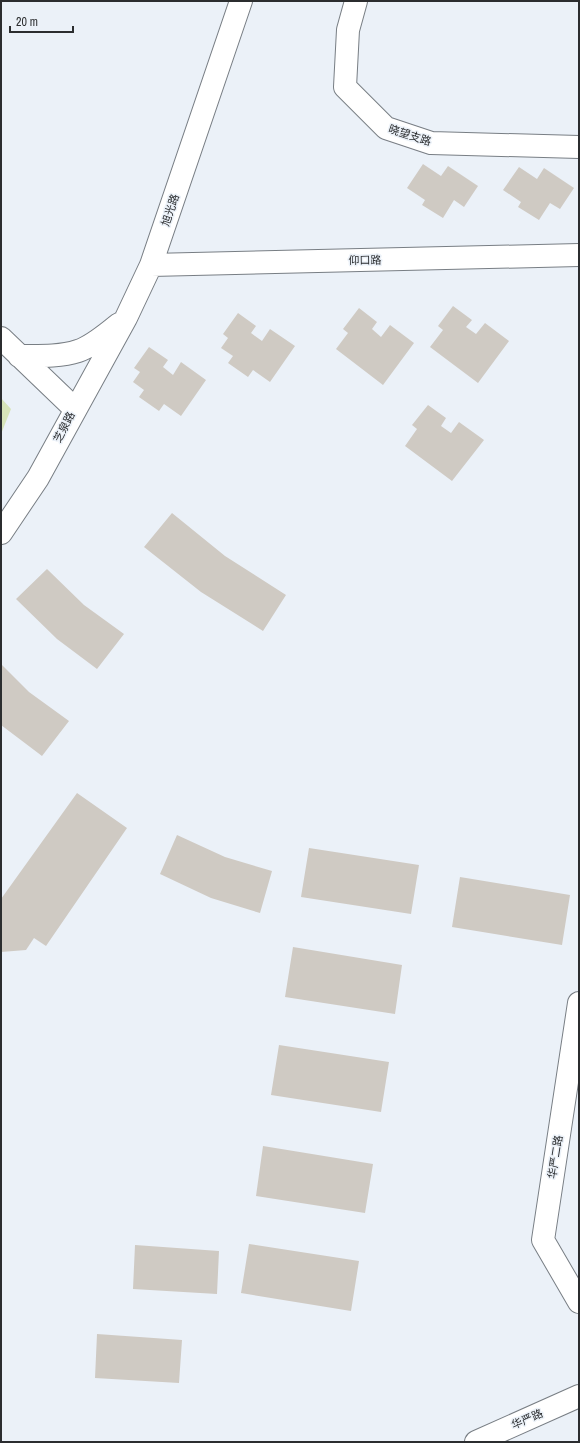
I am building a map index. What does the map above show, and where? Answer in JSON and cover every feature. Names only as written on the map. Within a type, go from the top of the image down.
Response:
[{"type":"street","name":"旭光路","points":[[75,409],[126,318],[151,266],[242,1]]},
{"type":"street","name":"晓望支路","points":[[356,1],[348,30],[345,87],[386,128],[431,143],[579,147]]},
{"type":"street","name":"仰口路","points":[[151,266],[579,255]]},
{"type":"street","points":[[19,356],[54,355],[77,351],[97,341],[126,318]]},
{"type":"street","name":"芝泉路","points":[[1,338],[75,409],[38,478],[1,533]]},
{"type":"street","name":"华严二路","points":[[579,1003],[543,1240],[579,1302]]},
{"type":"street","name":"华严路","points":[[476,1442],[579,1396]]},
{"type":"green space","points":[[1,398],[11,409],[1,434]]},
{"type":"building","points":[[423,164],[441,176],[448,166],[478,186],[464,207],[454,200],[443,218],[422,205],[425,200],[407,188]]},
{"type":"building","points":[[519,167],[537,179],[544,168],[574,188],[560,209],[550,203],[539,220],[518,207],[521,202],[503,190]]},
{"type":"building","points":[[453,306],[472,320],[466,327],[476,334],[485,323],[509,341],[478,383],[430,347],[443,330],[438,326]]},
{"type":"building","points":[[359,308],[377,322],[372,329],[381,337],[390,325],[414,343],[383,385],[336,349],[348,333],[343,329]]},
{"type":"building","points":[[238,313],[256,326],[251,333],[262,341],[270,329],[295,346],[270,382],[253,370],[248,377],[228,363],[233,356],[221,348],[228,338],[223,334]]},
{"type":"building","points":[[149,347],[168,360],[163,367],[173,375],[181,362],[206,380],[181,416],[164,404],[159,411],[139,397],[144,390],[133,382],[140,372],[134,368]]},
{"type":"building","points":[[428,405],[446,418],[441,426],[451,433],[459,422],[484,440],[452,481],[405,446],[417,429],[412,425]]},
{"type":"building","points":[[172,513],[225,556],[286,595],[263,631],[201,592],[144,547]]},
{"type":"building","points":[[47,569],[84,605],[124,634],[97,669],[57,639],[16,599]]},
{"type":"building","points":[[1,664],[29,692],[69,721],[42,756],[1,725]]},
{"type":"building","points":[[77,793],[127,828],[46,946],[34,938],[26,950],[1,952],[1,899]]},
{"type":"building","points":[[177,835],[225,857],[272,871],[260,913],[211,898],[160,874]]},
{"type":"building","points":[[309,848],[419,865],[411,914],[301,897]]},
{"type":"building","points":[[460,877],[570,895],[562,945],[452,927]]},
{"type":"building","points":[[293,947],[402,965],[395,1014],[285,997]]},
{"type":"building","points":[[279,1045],[389,1062],[381,1112],[271,1095]]},
{"type":"building","points":[[263,1146],[373,1164],[365,1213],[256,1196]]},
{"type":"building","points":[[249,1244],[359,1261],[351,1311],[241,1293]]},
{"type":"building","points":[[135,1245],[219,1251],[217,1294],[133,1289]]},
{"type":"building","points":[[97,1334],[182,1340],[179,1383],[95,1378]]}]
